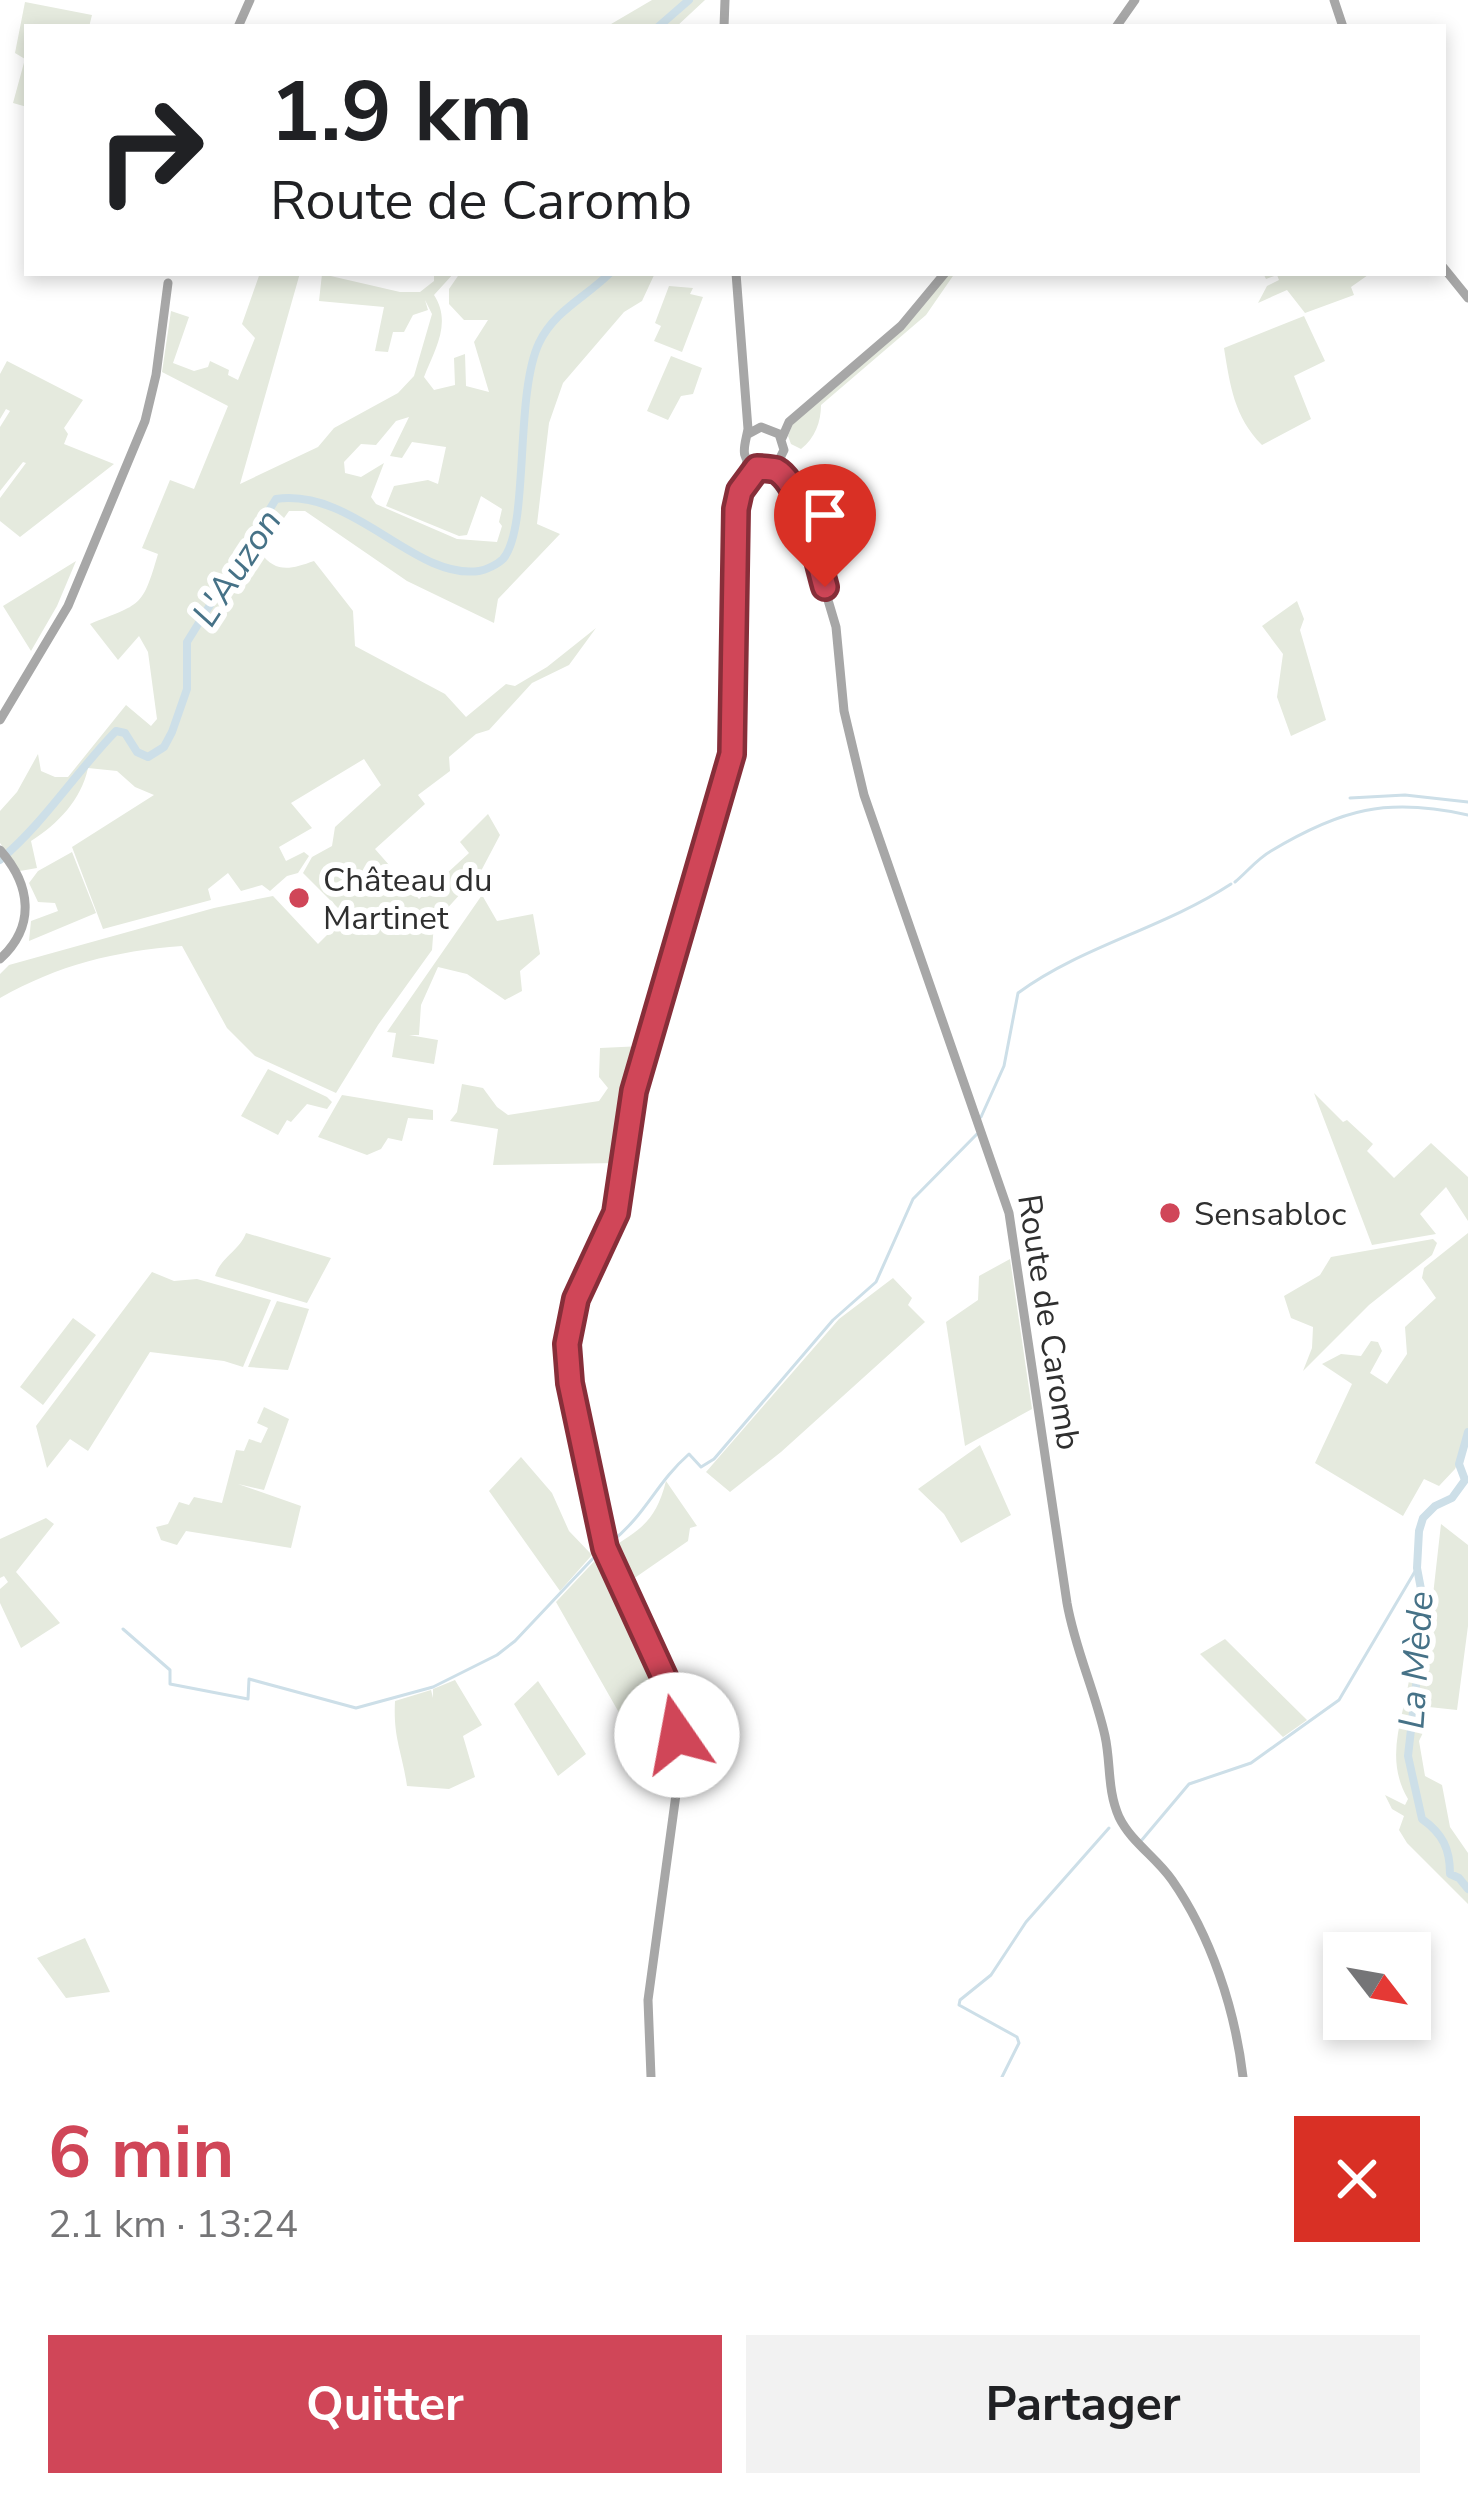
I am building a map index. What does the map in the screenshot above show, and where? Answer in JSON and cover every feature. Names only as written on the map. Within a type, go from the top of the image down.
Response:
[{"type":"main road","points":[[1446,270],[1468,298]]},
{"type":"main road","points":[[0,720],[68,606],[145,421],[168,283],[162,276]]},
{"type":"main road","points":[[168,283],[179,276]]},
{"type":"main road","points":[[651,2077],[648,2000],[677,1787],[676,1707],[605,1548],[570,1383],[567,1344],[576,1299],[616,1213],[634,1091],[732,754],[736,525],[740,491],[752,464],[743,445],[748,434],[736,276]]},
{"type":"main road","points":[[748,434],[766,428],[891,327],[938,276]]},
{"type":"main road","points":[[772,467],[782,459],[782,438],[789,422],[901,326],[939,276]]},
{"type":"main road","points":[[745,400],[766,428],[782,438]]},
{"type":"main road","name":"Route de Caromb","points":[[782,459],[836,627],[844,711],[859,776],[1009,1213],[1066,1604],[1106,1738],[1114,1802],[1124,1826],[1168,1874],[1205,1935],[1243,2077]]},
{"type":"main road","points":[[752,464],[772,467],[795,494]]},
{"type":"main road","points":[[0,850],[15,869],[21,892],[21,915],[0,956]]},
{"type":"shaded area","points":[[652,0],[705,0],[679,24],[611,24]]},
{"type":"shaded area","points":[[25,2],[92,15],[90,24],[24,24],[24,58],[15,53]]},
{"type":"shaded area","points":[[24,63],[24,106],[13,103]]},
{"type":"shaded area","points":[[259,276],[299,276],[240,484],[318,447],[334,428],[398,393],[414,376],[432,314],[425,300],[428,310],[413,315],[404,332],[393,332],[388,352],[375,351],[384,307],[319,301],[322,276],[420,292],[434,276],[451,276],[434,295],[442,326],[424,377],[434,390],[455,385],[454,358],[465,354],[466,386],[489,392],[474,342],[488,320],[464,320],[449,304],[449,289],[458,276],[654,276],[642,301],[624,312],[563,383],[549,423],[537,524],[560,534],[498,599],[494,623],[407,581],[305,511],[289,511],[260,552],[284,568],[314,561],[353,611],[355,646],[445,694],[466,717],[506,684],[515,686],[547,667],[596,628],[569,665],[532,683],[489,730],[476,734],[449,757],[450,771],[418,795],[425,804],[375,849],[419,899],[469,853],[460,842],[488,814],[500,835],[481,871],[434,923],[432,950],[336,1093],[255,1056],[227,1028],[182,946],[88,961],[0,998],[0,974],[9,965],[214,908],[273,896],[318,944],[346,916],[303,873],[312,857],[332,846],[335,827],[381,785],[364,759],[291,803],[312,828],[279,847],[286,861],[304,852],[309,856],[298,873],[270,891],[262,885],[241,891],[228,873],[208,889],[211,900],[103,929],[72,847],[154,795],[135,787],[117,771],[88,768],[67,810],[31,841],[37,868],[20,871],[0,843],[0,811],[17,792],[38,754],[41,771],[68,777],[126,705],[151,726],[157,719],[148,652],[139,636],[118,660],[90,624],[130,607],[143,595],[158,554],[142,548],[170,480],[194,489],[228,406],[162,372],[171,311],[189,317],[173,363],[194,371],[208,367],[210,361],[238,380],[255,338],[242,324]],"holes":[[[409,417],[390,456],[402,458],[412,442],[446,447],[438,484],[428,480],[394,486],[386,506],[459,536],[467,535],[481,496],[502,509],[497,542],[457,539],[376,504],[371,497],[384,463],[361,477],[345,473],[344,462],[361,444],[376,445],[396,421]]]},
{"type":"shaded area","points":[[947,276],[953,276],[926,315],[821,405],[816,429],[806,445],[801,449],[791,444],[788,436],[793,423],[895,334]]},
{"type":"shaded area","points":[[1277,276],[1367,276],[1351,287],[1354,295],[1305,313],[1287,290],[1258,303],[1267,286],[1279,280]]},
{"type":"shaded area","points":[[669,286],[693,288],[690,294],[703,297],[682,352],[654,341],[661,326],[655,323]]},
{"type":"shaded area","points":[[1304,316],[1325,361],[1294,376],[1311,419],[1262,445],[1239,412],[1224,348]]},
{"type":"shaded area","points":[[671,356],[702,368],[693,394],[681,396],[668,420],[647,411]]},
{"type":"shaded area","points":[[7,361],[83,400],[64,428],[68,434],[64,444],[114,464],[20,537],[0,521],[0,498],[26,463],[0,491],[0,427],[10,411],[6,409],[0,419],[0,374]]},
{"type":"shaded area","points":[[76,561],[57,606],[31,651],[3,606]]},
{"type":"shaded area","points":[[1297,601],[1304,619],[1300,630],[1326,720],[1291,736],[1277,697],[1283,654],[1262,626]]},
{"type":"shaded area","points":[[72,852],[96,913],[29,941],[31,921],[58,911],[55,903],[38,902],[29,883],[38,871]]},
{"type":"shaded area","points":[[482,895],[497,921],[533,914],[540,954],[520,971],[522,991],[505,1000],[467,974],[438,967],[421,1005],[419,1035],[409,1035],[438,1040],[434,1064],[392,1057],[396,1033],[387,1032]]},
{"type":"shaded area","points":[[643,1046],[629,1090],[619,1163],[493,1165],[498,1129],[450,1121],[457,1112],[462,1084],[483,1088],[508,1115],[599,1101],[608,1088],[599,1077],[600,1048]]},
{"type":"shaded area","points":[[268,1069],[332,1102],[327,1109],[307,1104],[291,1122],[287,1120],[278,1135],[241,1116]]},
{"type":"shaded area","points":[[1314,1093],[1373,1144],[1367,1151],[1394,1178],[1431,1143],[1468,1177],[1468,1221],[1446,1187],[1420,1214],[1436,1234],[1372,1245]]},
{"type":"shaded area","points":[[342,1095],[433,1110],[433,1120],[408,1118],[402,1141],[388,1138],[381,1149],[367,1155],[318,1137]]},
{"type":"shaded area","points":[[246,1233],[331,1258],[307,1303],[215,1276]]},
{"type":"shaded area","points":[[1468,1233],[1468,1441],[1455,1469],[1439,1486],[1424,1479],[1403,1516],[1315,1463],[1352,1384],[1322,1364],[1341,1354],[1361,1356],[1371,1341],[1378,1342],[1382,1351],[1370,1373],[1387,1384],[1407,1354],[1405,1327],[1436,1298],[1422,1278],[1424,1268]]},
{"type":"shaded area","points":[[1433,1239],[1437,1243],[1432,1255],[1369,1305],[1303,1371],[1312,1348],[1313,1327],[1291,1318],[1284,1296],[1320,1275],[1331,1257]]},
{"type":"shaded area","points":[[1010,1259],[1032,1409],[965,1446],[946,1322],[978,1300],[979,1276]]},
{"type":"shaded area","points":[[152,1272],[174,1281],[197,1279],[271,1300],[243,1367],[150,1352],[88,1451],[70,1439],[47,1468],[36,1426]]},
{"type":"shaded area","points":[[893,1278],[912,1298],[908,1305],[925,1322],[730,1492],[706,1472],[839,1319]]},
{"type":"shaded area","points":[[277,1301],[309,1309],[288,1370],[248,1367]]},
{"type":"shaded area","points":[[73,1318],[96,1335],[43,1405],[20,1387]]},
{"type":"shaded area","points":[[264,1407],[289,1419],[264,1490],[238,1484],[301,1506],[291,1548],[186,1531],[177,1545],[161,1540],[156,1527],[168,1524],[179,1502],[189,1505],[194,1497],[222,1503],[236,1450],[244,1451],[249,1439],[261,1443],[268,1428],[257,1423]]},
{"type":"shaded area","points":[[980,1445],[1011,1515],[961,1543],[944,1514],[918,1489]]},
{"type":"shaded area","points":[[521,1457],[552,1493],[569,1531],[592,1555],[560,1591],[489,1491]]},
{"type":"shaded area","points":[[666,1481],[697,1526],[690,1528],[688,1541],[623,1586],[609,1549],[646,1522]]},
{"type":"shaded area","points":[[46,1518],[54,1524],[16,1572],[60,1623],[21,1648],[0,1603],[0,1589],[8,1582],[0,1578],[0,1539]]},
{"type":"shaded area","points":[[1441,1524],[1468,1545],[1468,1626],[1457,1710],[1429,1707],[1430,1718],[1419,1741],[1425,1776],[1442,1785],[1450,1827],[1468,1853],[1468,1904],[1407,1843],[1399,1830],[1404,1816],[1392,1809],[1385,1795],[1405,1805],[1408,1799],[1400,1783],[1396,1750],[1411,1667],[1413,1609],[1429,1617],[1432,1639]]},
{"type":"shaded area","points":[[602,1553],[667,1692],[626,1725],[556,1602]]},
{"type":"shaded area","points":[[1225,1639],[1307,1720],[1283,1737],[1200,1654]]},
{"type":"shaded area","points":[[455,1680],[482,1725],[463,1736],[475,1777],[449,1789],[407,1786],[395,1701],[431,1690],[433,1698],[433,1689]]},
{"type":"shaded area","points":[[538,1681],[586,1754],[558,1776],[514,1704]]},
{"type":"shaded area","points":[[85,1938],[110,1992],[66,1998],[37,1958]]},
{"type":"waterway","name":"L'Auzon","points":[[661,24],[689,0]]},
{"type":"waterway","name":"L'Auzon","points":[[0,860],[116,731],[125,733],[137,752],[148,757],[164,747],[187,689],[187,642],[276,499],[304,499],[331,507],[431,562],[455,570],[482,570],[503,559],[516,520],[527,395],[539,343],[562,313],[606,276]]},
{"type":"waterway","points":[[1350,798],[1405,795],[1468,802]]},
{"type":"waterway","points":[[1235,882],[1271,851],[1343,816],[1389,807],[1468,815]]},
{"type":"waterway","points":[[981,1117],[1004,1066],[1018,993],[1069,962],[1231,884]]},
{"type":"waterway","points":[[610,1543],[689,1454],[701,1467],[714,1459],[833,1320],[876,1282],[913,1199],[977,1134]]},
{"type":"waterway","name":"La Mède","points":[[1468,1432],[1459,1464],[1465,1480],[1452,1498],[1423,1518],[1419,1531],[1417,1568],[1424,1605],[1414,1635],[1419,1659],[1408,1756],[1422,1819],[1444,1843],[1450,1874],[1468,1889]]},
{"type":"waterway","points":[[123,1629],[170,1670],[170,1684],[248,1699],[249,1679],[356,1708],[433,1687],[497,1655],[600,1551]]},
{"type":"waterway","points":[[1141,1841],[1189,1784],[1251,1763],[1339,1700],[1417,1568]]},
{"type":"waterway","points":[[1002,2077],[1019,2043],[1017,2037],[959,2005],[960,2000],[991,1975],[1026,1922],[1109,1828]]},
{"type":"place","name":"Château du Martinet","points":[[299,898]]},
{"type":"place","name":"Sensabloc","points":[[1170,1213]]},
{"type":"route","points":[[677,1735],[672,1694],[605,1548],[570,1383],[568,1330],[576,1299],[616,1213],[634,1091],[732,754],[736,509],[740,491],[757,468],[772,467],[795,494],[825,587]]}]
